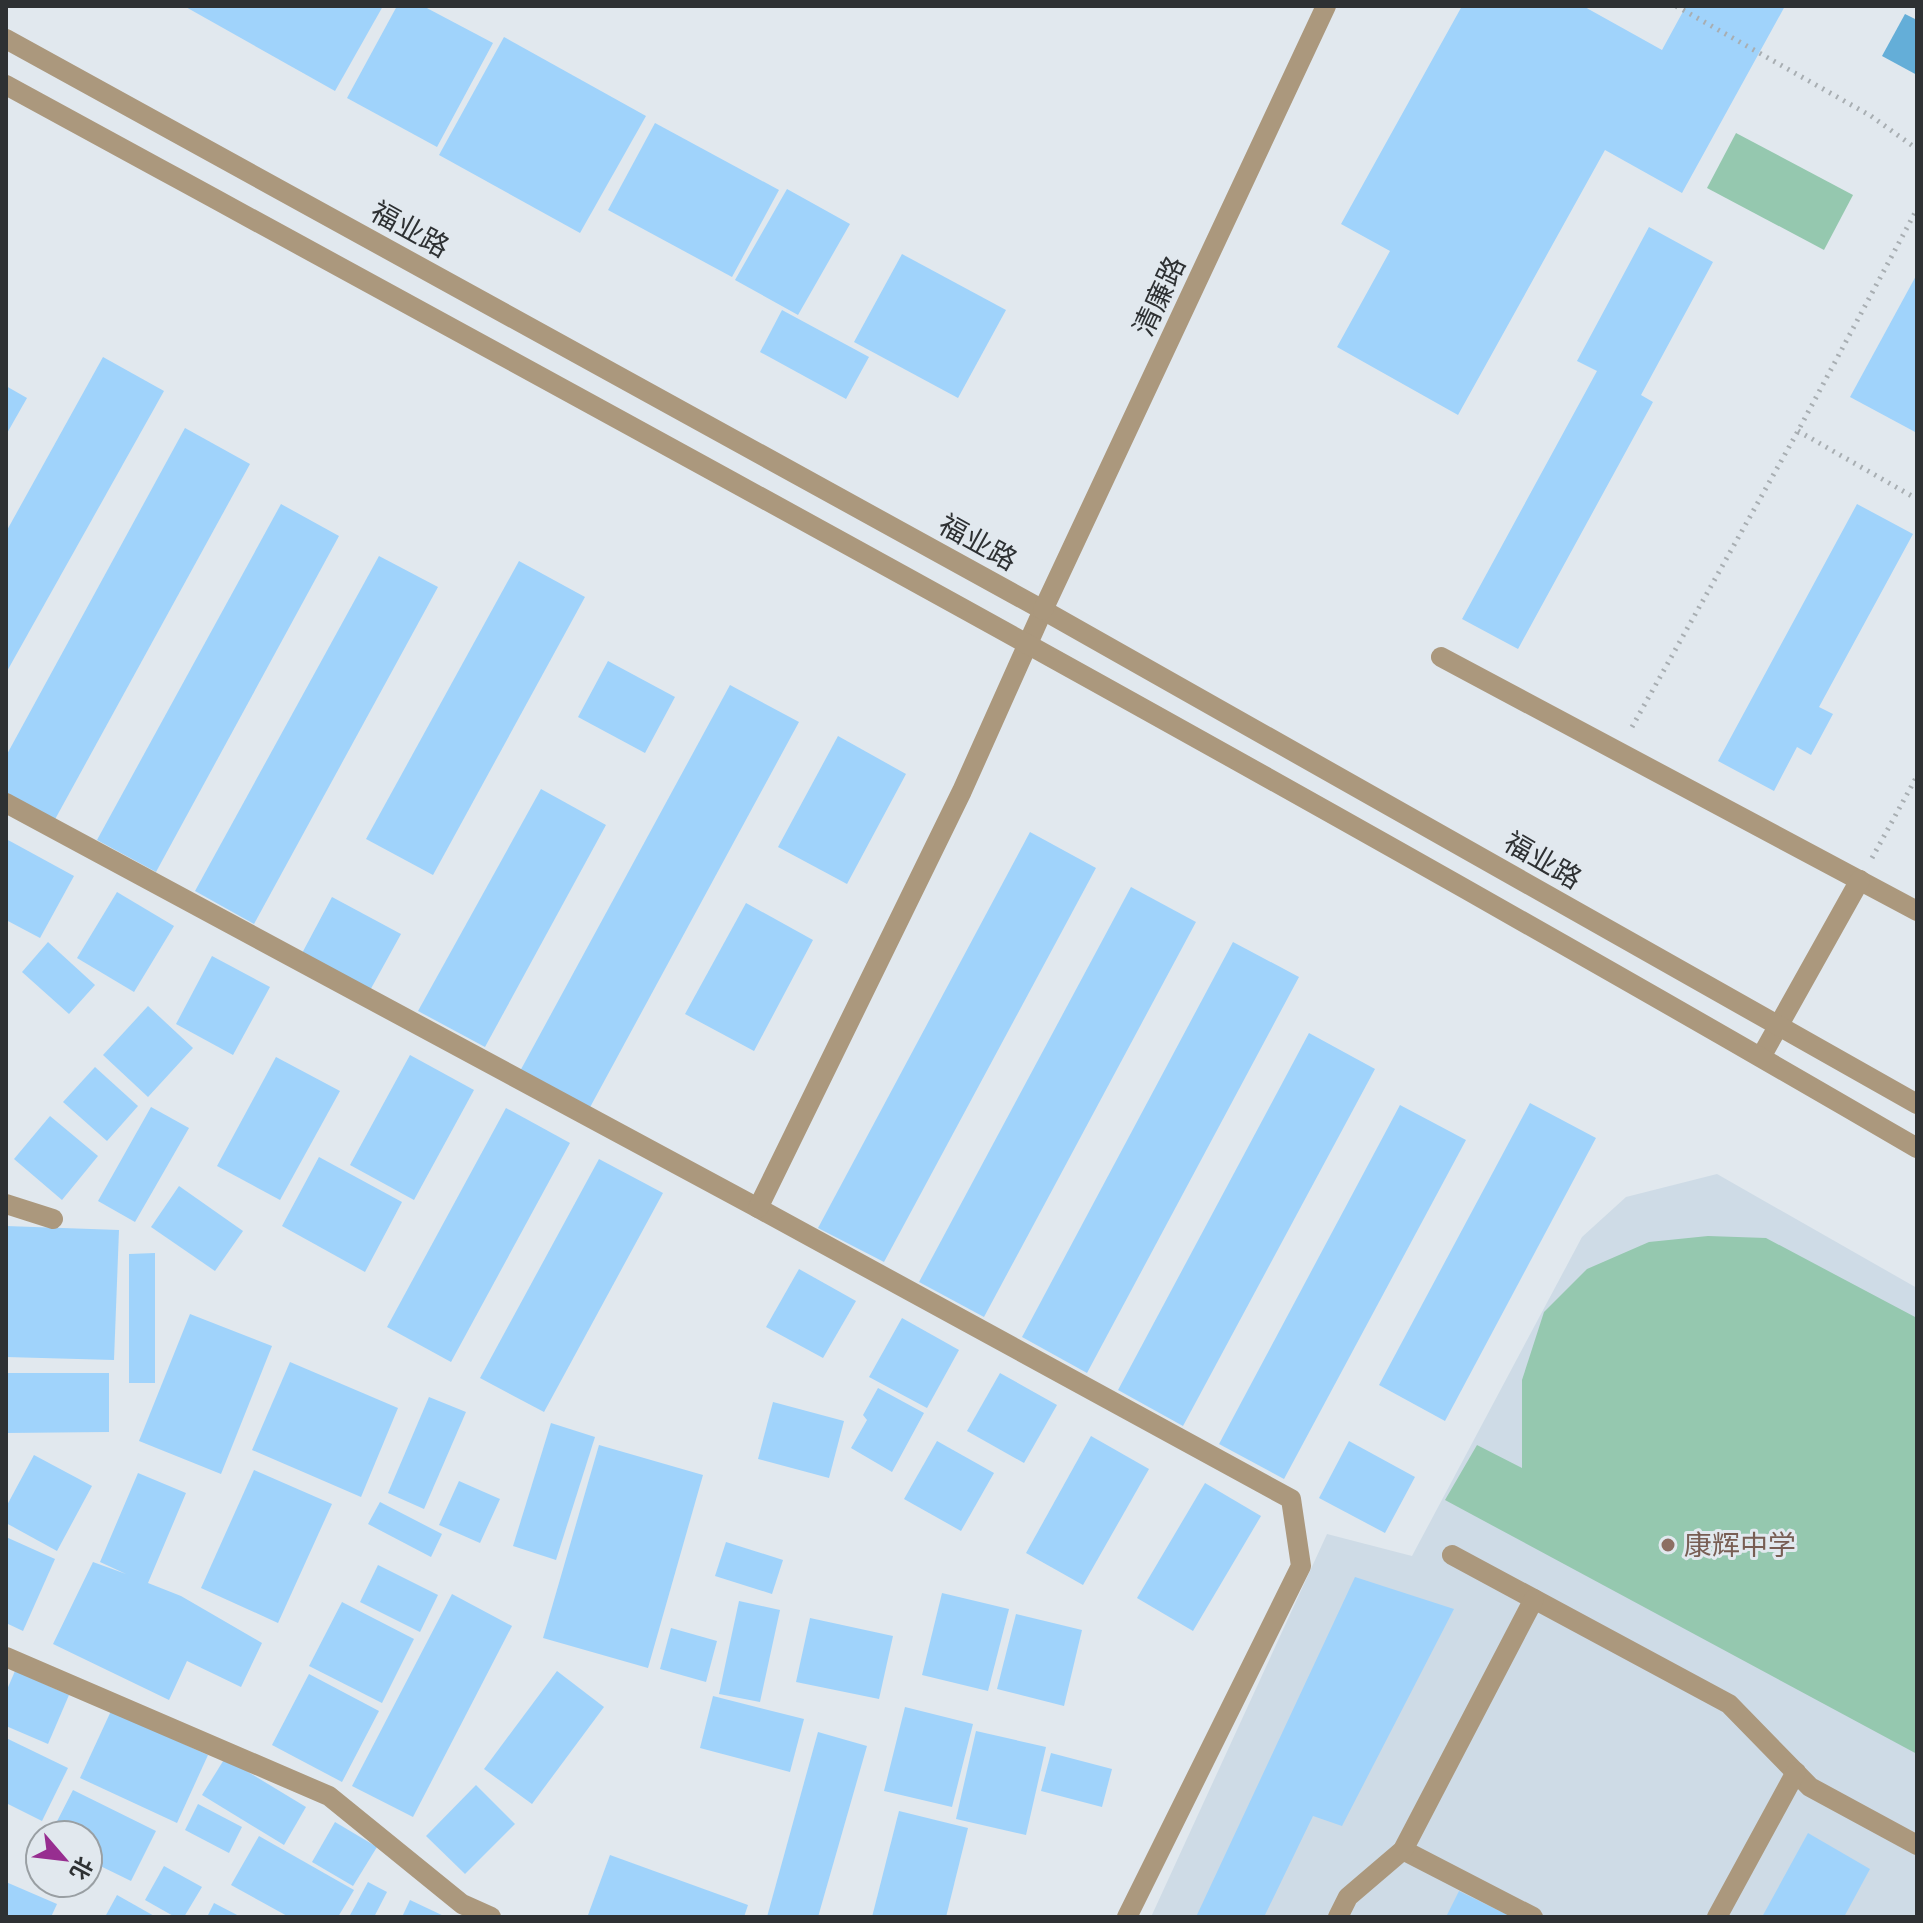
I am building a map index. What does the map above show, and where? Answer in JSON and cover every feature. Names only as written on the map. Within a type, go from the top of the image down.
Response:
[{"type":"street","name":"清廉路","points":[[758,1208],[962,791],[1043,610],[1326,6]]},
{"type":"street","name":"福业路","points":[[6,39],[1043,610],[1917,1104]]},
{"type":"street","points":[[6,85],[1029,643],[1917,1148]]},
{"type":"street","points":[[1441,657],[1917,911]]},
{"type":"street","points":[[6,803],[1291,1499],[1301,1566],[1127,1917]]},
{"type":"street","points":[[1761,1057],[1860,880]]},
{"type":"street","points":[[6,1204],[53,1219]]},
{"type":"street","points":[[1452,1555],[1729,1704],[1810,1787],[1917,1845]]},
{"type":"street","points":[[1338,1917],[1348,1897],[1403,1850],[1534,1599]]},
{"type":"street","points":[[6,1657],[329,1796],[462,1904],[491,1917]]},
{"type":"street","points":[[1717,1917],[1796,1772]]},
{"type":"street","points":[[1403,1850],[1533,1917]]},
{"type":"path","points":[[1676,6],[1871,116],[1917,149]]},
{"type":"path","points":[[1618,752],[1798,431],[1917,209]]},
{"type":"path","points":[[1798,431],[1917,499]]},
{"type":"path","points":[[1860,880],[1917,776]]},
{"type":"shaded area","name":"康辉中学","points":[[1717,1174],[1917,1288],[1917,1917],[1151,1917],[1327,1534],[1412,1556],[1582,1237],[1626,1197]]},
{"type":"green space","points":[[1736,133],[1853,195],[1824,250],[1707,188]]},
{"type":"green space","points":[[1708,1236],[1766,1238],[1917,1318],[1917,1754],[1445,1500],[1477,1445],[1522,1468],[1522,1380],[1544,1312],[1587,1269],[1649,1242]]},
{"type":"water","points":[[1905,14],[1917,20],[1917,75],[1882,56]]},
{"type":"building","points":[[184,6],[383,6],[335,91]]},
{"type":"building","points":[[397,6],[423,6],[493,43],[437,147],[347,98]]},
{"type":"building","points":[[1462,6],[1583,6],[1662,50],[1686,6],[1785,6],[1682,193],[1605,150],[1458,415],[1337,347],[1390,251],[1341,224]]},
{"type":"building","points":[[504,37],[646,116],[580,233],[439,155]]},
{"type":"building","points":[[655,123],[779,190],[732,277],[608,210]]},
{"type":"building","points":[[787,189],[850,224],[798,315],[735,280]]},
{"type":"building","points":[[1649,227],[1713,262],[1641,395],[1653,402],[1518,649],[1462,619],[1597,371],[1577,361]]},
{"type":"building","points":[[902,254],[1006,310],[958,398],[854,342]]},
{"type":"building","points":[[1917,274],[1917,433],[1850,397]]},
{"type":"building","points":[[782,310],[869,357],[846,399],[760,352]]},
{"type":"building","points":[[103,357],[164,391],[6,673],[6,532]]},
{"type":"building","points":[[6,386],[27,398],[6,435]]},
{"type":"building","points":[[185,428],[250,464],[53,823],[6,797],[6,756]]},
{"type":"building","points":[[281,504],[339,536],[156,872],[97,840]]},
{"type":"building","points":[[1857,504],[1913,534],[1819,707],[1833,714],[1811,755],[1797,747],[1774,791],[1718,761]]},
{"type":"building","points":[[379,556],[438,587],[254,924],[195,891]]},
{"type":"building","points":[[519,561],[585,597],[433,875],[366,839]]},
{"type":"building","points":[[608,661],[675,697],[645,753],[578,717]]},
{"type":"building","points":[[730,685],[799,722],[588,1111],[519,1073]]},
{"type":"building","points":[[838,736],[906,774],[847,884],[778,847]]},
{"type":"building","points":[[541,789],[606,825],[485,1047],[418,1011]]},
{"type":"building","points":[[1030,832],[1096,868],[884,1262],[818,1228]]},
{"type":"building","points":[[8,840],[74,876],[40,938],[6,920]]},
{"type":"building","points":[[1131,887],[1196,922],[984,1317],[919,1282]]},
{"type":"building","points":[[117,892],[174,926],[134,992],[77,958]]},
{"type":"building","points":[[332,897],[401,934],[368,994],[300,957]]},
{"type":"building","points":[[746,903],[813,940],[754,1051],[685,1014]]},
{"type":"building","points":[[48,942],[95,985],[69,1014],[22,972]]},
{"type":"building","points":[[1233,942],[1299,977],[1087,1373],[1022,1337]]},
{"type":"building","points":[[212,956],[270,987],[233,1055],[176,1024]]},
{"type":"building","points":[[148,1006],[193,1048],[148,1097],[103,1055]]},
{"type":"building","points":[[1309,1033],[1375,1069],[1183,1426],[1118,1390]]},
{"type":"building","points":[[410,1055],[474,1090],[414,1200],[350,1165]]},
{"type":"building","points":[[276,1057],[340,1091],[280,1200],[217,1166]]},
{"type":"building","points":[[95,1067],[138,1106],[107,1141],[63,1102]]},
{"type":"building","points":[[1530,1103],[1596,1138],[1445,1421],[1379,1385]]},
{"type":"building","points":[[1400,1105],[1466,1140],[1284,1479],[1219,1444]]},
{"type":"building","points":[[151,1107],[189,1128],[135,1222],[98,1201]]},
{"type":"building","points":[[506,1108],[570,1143],[451,1362],[387,1327]]},
{"type":"building","points":[[50,1116],[98,1156],[62,1200],[14,1159]]},
{"type":"building","points":[[319,1157],[402,1202],[365,1272],[282,1226]]},
{"type":"building","points":[[599,1159],[663,1193],[544,1412],[480,1378]]},
{"type":"building","points":[[179,1186],[243,1231],[215,1271],[151,1227]]},
{"type":"building","points":[[6,1226],[119,1230],[114,1360],[6,1357]]},
{"type":"building","points":[[155,1253],[155,1383],[129,1383],[129,1254]]},
{"type":"building","points":[[799,1269],[856,1301],[823,1358],[766,1327]]},
{"type":"building","points":[[190,1314],[272,1346],[221,1474],[139,1441]]},
{"type":"building","points":[[902,1318],[959,1350],[927,1408],[869,1377]]},
{"type":"building","points":[[290,1362],[398,1408],[361,1497],[252,1450]]},
{"type":"building","points":[[6,1373],[109,1373],[109,1432],[6,1433]]},
{"type":"building","points":[[1000,1373],[1057,1405],[1024,1463],[967,1431]]},
{"type":"building","points":[[878,1388],[924,1413],[892,1472],[851,1448],[867,1420],[863,1415]]},
{"type":"building","points":[[429,1397],[466,1412],[424,1509],[388,1493]]},
{"type":"building","points":[[773,1402],[844,1421],[829,1478],[758,1459]]},
{"type":"building","points":[[551,1423],[595,1437],[556,1560],[513,1546]]},
{"type":"building","points":[[1091,1436],[1149,1469],[1083,1585],[1026,1553]]},
{"type":"building","points":[[937,1441],[994,1473],[961,1531],[904,1499]]},
{"type":"building","points":[[1349,1441],[1415,1477],[1385,1533],[1319,1498]]},
{"type":"building","points":[[599,1445],[703,1475],[648,1668],[543,1638]]},
{"type":"building","points":[[34,1455],[92,1486],[57,1551],[6,1523],[6,1507]]},
{"type":"building","points":[[254,1470],[332,1504],[278,1623],[201,1588]]},
{"type":"building","points":[[138,1473],[186,1493],[148,1583],[181,1596],[262,1643],[241,1687],[187,1661],[169,1700],[53,1644],[93,1562],[126,1574],[100,1562]]},
{"type":"building","points":[[459,1481],[500,1499],[480,1543],[439,1525]]},
{"type":"building","points":[[1205,1483],[1261,1516],[1193,1631],[1137,1598]]},
{"type":"building","points":[[380,1502],[442,1534],[431,1557],[368,1524]]},
{"type":"building","points":[[6,1537],[55,1559],[23,1631],[6,1623]]},
{"type":"building","points":[[726,1542],[783,1560],[772,1594],[715,1576]]},
{"type":"building","points":[[378,1565],[438,1595],[420,1632],[360,1602]]},
{"type":"building","points":[[1355,1577],[1454,1609],[1342,1826],[1313,1816],[1264,1917],[1196,1917]]},
{"type":"building","points":[[942,1593],[1009,1609],[988,1691],[922,1675]]},
{"type":"building","points":[[452,1594],[512,1626],[413,1817],[352,1786]]},
{"type":"building","points":[[739,1601],[780,1610],[760,1702],[719,1694]]},
{"type":"building","points":[[342,1602],[414,1639],[382,1703],[309,1666]]},
{"type":"building","points":[[1016,1614],[1082,1630],[1064,1706],[997,1689]]},
{"type":"building","points":[[810,1618],[893,1636],[879,1699],[796,1682]]},
{"type":"building","points":[[671,1628],[717,1641],[706,1682],[660,1669]]},
{"type":"building","points":[[15,1671],[69,1695],[48,1744],[6,1726],[6,1692]]},
{"type":"building","points":[[557,1671],[604,1707],[532,1804],[484,1769]]},
{"type":"building","points":[[309,1674],[379,1711],[342,1782],[272,1745]]},
{"type":"building","points":[[713,1696],[804,1719],[790,1772],[700,1748]]},
{"type":"building","points":[[905,1707],[973,1724],[952,1807],[884,1791]]},
{"type":"building","points":[[111,1711],[208,1755],[177,1823],[80,1778]]},
{"type":"building","points":[[976,1731],[1046,1747],[1026,1835],[956,1819]]},
{"type":"building","points":[[818,1732],[867,1746],[818,1917],[767,1917]]},
{"type":"building","points":[[6,1738],[68,1768],[43,1819],[6,1803]]},
{"type":"building","points":[[1051,1753],[1112,1769],[1102,1807],[1041,1791]]},
{"type":"building","points":[[225,1758],[306,1807],[284,1845],[202,1795]]},
{"type":"building","points":[[476,1785],[515,1824],[465,1874],[426,1836]]},
{"type":"building","points":[[73,1790],[156,1831],[131,1881],[104,1868],[104,1819],[58,1819]]},
{"type":"building","points":[[198,1804],[242,1827],[229,1853],[185,1830]]},
{"type":"building","points":[[899,1811],[968,1828],[946,1917],[872,1917]]},
{"type":"building","points":[[335,1822],[377,1847],[353,1886],[312,1862]]},
{"type":"building","points":[[1808,1833],[1870,1869],[1844,1917],[1762,1917]]},
{"type":"building","points":[[259,1836],[354,1890],[338,1917],[289,1917],[231,1885]]},
{"type":"building","points":[[610,1855],[748,1905],[744,1917],[588,1915]]},
{"type":"building","points":[[164,1866],[202,1887],[184,1917],[175,1917],[145,1900]]},
{"type":"building","points":[[6,1882],[24,1890],[24,1899],[45,1899],[57,1904],[51,1917],[6,1917]]},
{"type":"building","points":[[368,1882],[387,1892],[374,1917],[349,1917]]},
{"type":"building","points":[[1459,1891],[1512,1917],[1446,1917]]},
{"type":"building","points":[[117,1895],[156,1917],[105,1917]]},
{"type":"building","points":[[410,1900],[446,1917],[402,1917]]},
{"type":"building","points":[[214,1903],[241,1917],[207,1917]]},
{"type":"place","name":"康辉中学","points":[[1668,1545]]}]
